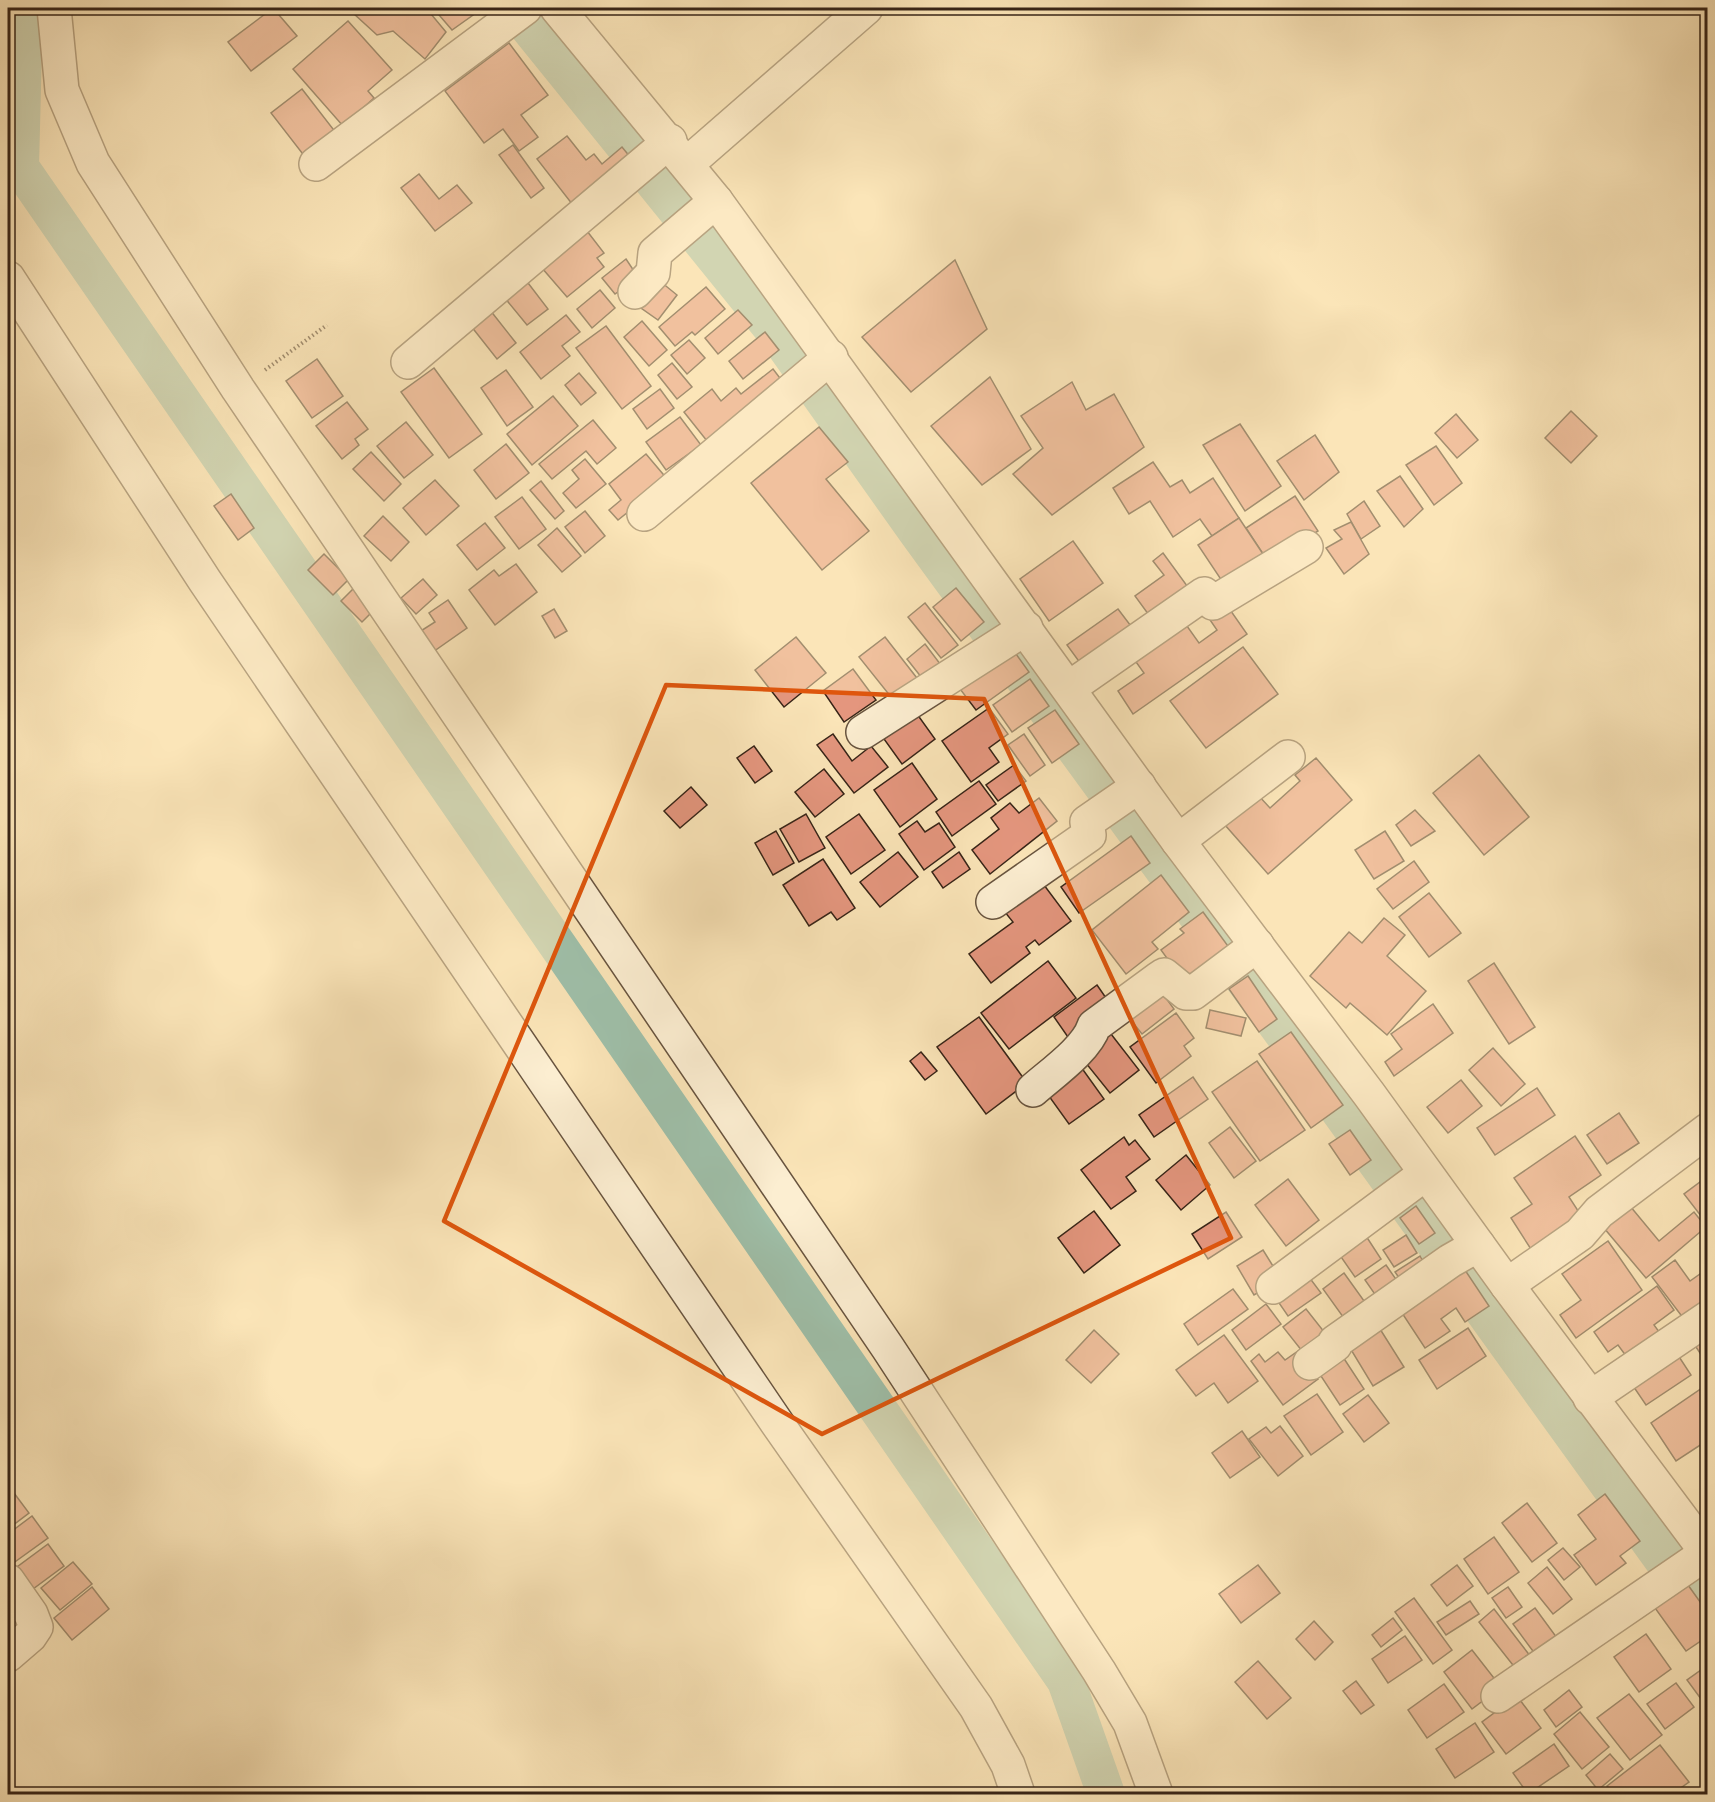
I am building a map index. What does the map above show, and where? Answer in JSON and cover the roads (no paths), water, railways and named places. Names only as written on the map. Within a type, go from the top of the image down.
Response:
[{"type":"street","points":[[54,8],[62,90],[93,163],[238,389],[888,1348],[1099,1671],[1130,1723],[1156,1794]]},
{"type":"street","points":[[557,8],[702,212],[821,365],[1016,636],[1069,688],[1130,792],[1178,841],[1246,953],[1369,1094],[1413,1183],[1465,1252],[1507,1285],[1590,1398],[1699,1558],[1498,1696]]},
{"type":"street","points":[[408,362],[663,156],[867,8]]},
{"type":"street","points":[[316,164],[523,10]]},
{"type":"street","points":[[635,292],[653,273],[655,254],[702,212]]},
{"type":"street","points":[[8,278],[246,640],[777,1423],[976,1707],[1008,1765],[1018,1794]]},
{"type":"street","points":[[644,514],[821,365]]},
{"type":"street","points":[[1069,688],[1204,594],[1213,603],[1306,547]]},
{"type":"street","points":[[863,732],[1016,636]]},
{"type":"street","points":[[1178,841],[1288,757]]},
{"type":"street","points":[[993,902],[1089,835],[1087,822],[1130,792]]},
{"type":"street","points":[[1033,1090],[1074,1055],[1095,1026],[1164,975],[1185,993],[1193,993],[1246,953]]},
{"type":"street","points":[[1507,1285],[1580,1234],[1599,1212],[1707,1130]]},
{"type":"street","points":[[1274,1287],[1413,1183]]},
{"type":"street","points":[[1310,1363],[1335,1345],[1335,1342],[1465,1252]]},
{"type":"street","points":[[1590,1398],[1707,1318]]},
{"type":"street","points":[[8,1581],[31,1614],[36,1627],[30,1636],[8,1655]]},
{"type":"waterway","points":[[24,8],[20,167],[1066,1681],[1106,1794]]},
{"type":"waterway","points":[[530,8],[787,326],[929,526],[1321,1063],[1708,1600]]}]
